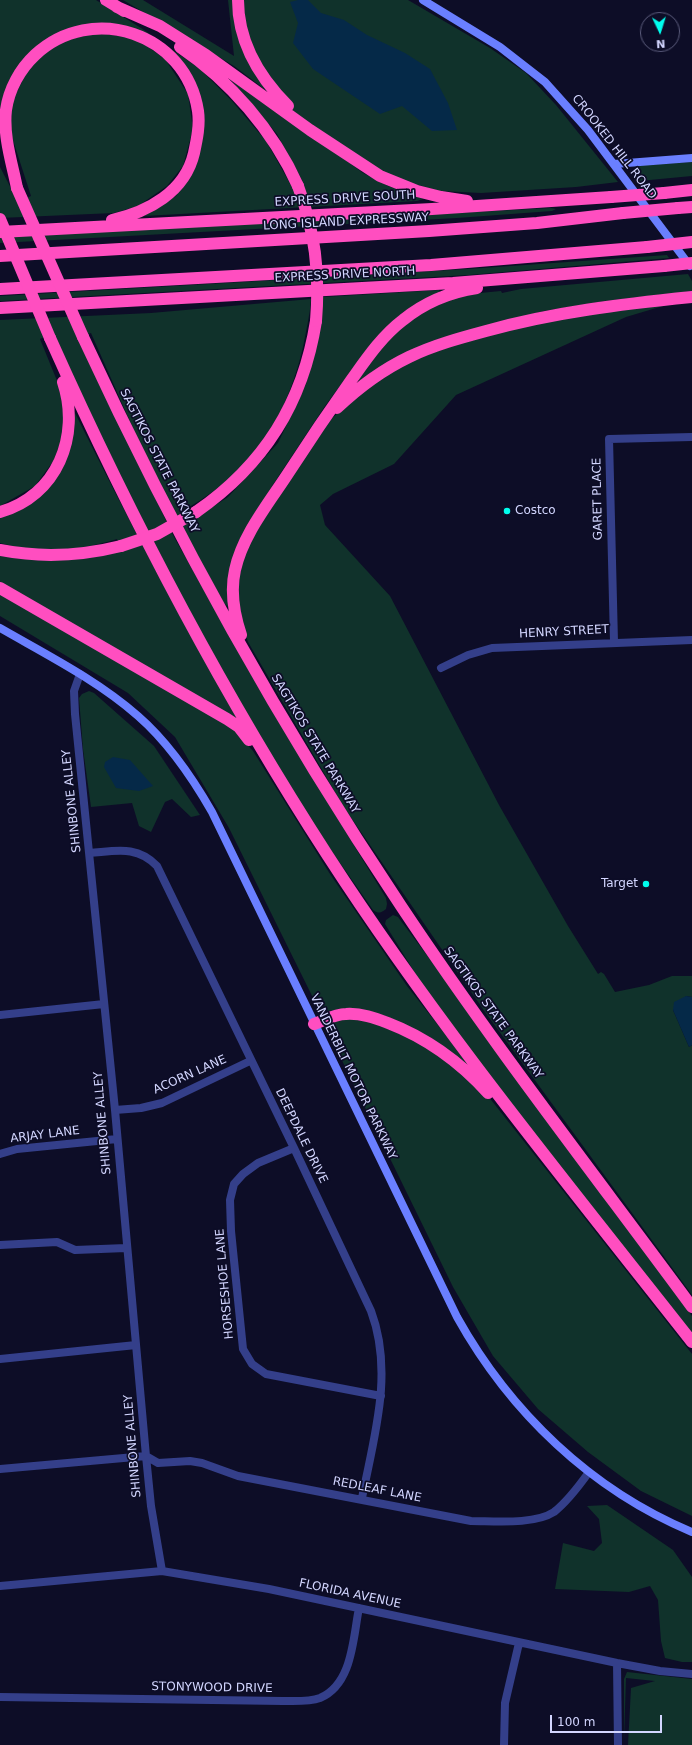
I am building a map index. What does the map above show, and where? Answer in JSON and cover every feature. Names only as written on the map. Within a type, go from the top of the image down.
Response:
[{"type":"highway","points":[[0,550],[31,555],[86,553],[121,546],[157,534],[196,512],[221,494],[242,475],[260,455],[276,432],[289,409],[301,383],[311,351],[316,321],[318,293],[316,250],[310,222],[298,186],[286,160],[271,137],[247,106],[227,86],[185,50],[106,0]]},
{"type":"highway","points":[[238,0],[239,15],[244,39],[261,74],[273,90],[289,107],[346,154]]},
{"type":"highway","points":[[117,7],[160,26],[206,55],[346,154],[380,176],[404,187],[429,195],[468,201],[528,203]]},
{"type":"highway","points":[[18,188],[7,140],[6,112],[14,83],[32,58],[58,38],[78,31],[99,28],[109,28],[130,32],[141,36],[160,48],[171,57],[187,79],[196,101],[198,112],[198,133],[194,156],[190,166],[171,192],[144,211],[132,216],[78,228]]},
{"type":"highway","name":"SAGTIKOS STATE PARKWAY","points":[[0,144],[83,337],[173,522],[255,670],[338,808],[423,938],[491,1035],[692,1307]]},
{"type":"highway","name":"EXPRESS DRIVE SOUTH","points":[[0,232],[528,203],[692,190]]},
{"type":"highway","name":"LONG ISLAND EXPRESSWAY","points":[[0,256],[430,231],[537,223],[692,207]]},
{"type":"highway","points":[[0,219],[50,338],[98,443],[179,602],[246,723],[304,818],[348,887],[420,992],[496,1093],[692,1342]]},
{"type":"highway","points":[[0,289],[430,265],[692,242]]},
{"type":"highway","name":"EXPRESS DRIVE NORTH","points":[[0,308],[535,278],[692,263]]},
{"type":"highway","points":[[255,670],[235,613],[232,587],[240,554],[250,534],[317,428],[368,356],[393,328],[412,313],[434,300],[458,292],[535,278]]},
{"type":"highway","points":[[317,428],[342,403],[371,380],[409,357],[438,345],[495,328],[557,314],[618,305],[692,297]]},
{"type":"highway","points":[[0,512],[17,506],[39,490],[57,467],[66,446],[70,423],[69,406],[50,338]]},
{"type":"highway","points":[[0,588],[233,723],[244,733],[272,779],[304,818]]},
{"type":"highway","points":[[314,1024],[339,1015],[360,1014],[394,1025],[433,1045],[456,1062],[477,1081],[519,1131],[555,1168]]},
{"type":"main road","name":"CROOKED HILL ROAD","points":[[423,0],[500,47],[532,70],[576,114],[692,269]]},
{"type":"main road","points":[[614,164],[692,158]]},
{"type":"main road","name":"VANDERBILT MOTOR PARKWAY","points":[[0,628],[110,693],[139,717],[166,745],[192,779],[212,812],[437,1278],[468,1338],[492,1373],[524,1414],[557,1446],[589,1472],[645,1509],[692,1532]]},
{"type":"street","name":"GARET PLACE","points":[[614,642],[609,438],[692,437]]},
{"type":"street","name":"HENRY STREET","points":[[441,668],[468,654],[492,648],[692,640]]},
{"type":"street","name":"SHINBONE ALLEY","points":[[80,674],[75,686],[74,705],[115,1110],[126,1248],[151,1506],[162,1571]]},
{"type":"street","name":"DEEPDALE DRIVE","points":[[90,853],[124,850],[138,853],[150,858],[157,866],[250,1061],[294,1148],[354,1274],[377,1327],[381,1346],[381,1396],[362,1498]]},
{"type":"street","points":[[0,1015],[104,1004]]},
{"type":"street","name":"ACORN LANE","points":[[115,1110],[141,1108],[162,1103],[250,1061]]},
{"type":"street","name":"ARJAY LANE","points":[[0,1154],[17,1149],[117,1140]]},
{"type":"street","name":"HORSESHOE LANE","points":[[294,1148],[258,1163],[243,1174],[234,1184],[230,1200],[231,1231],[243,1349],[252,1364],[266,1374],[381,1396]]},
{"type":"street","points":[[0,1245],[57,1242],[75,1250],[126,1248]]},
{"type":"street","points":[[0,1359],[136,1345]]},
{"type":"street","points":[[0,1469],[146,1456]]},
{"type":"street","name":"REDLEAF LANE","points":[[146,1456],[158,1463],[190,1461],[202,1463],[238,1476],[362,1498],[471,1521],[538,1519],[553,1512],[589,1472]]},
{"type":"street","name":"FLORIDA AVENUE","points":[[0,1586],[162,1571],[269,1589],[617,1663],[660,1671],[692,1674]]},
{"type":"street","name":"STONYWOOD DRIVE","points":[[0,1697],[283,1701],[320,1698],[331,1692],[340,1682],[345,1672],[350,1658],[359,1608]]},
{"type":"street","points":[[504,1745],[505,1703],[519,1643]]},
{"type":"street","points":[[617,1663],[618,1745]]},
{"type":"green space","points":[[0,0],[96,0],[141,28],[200,69],[232,101],[266,141],[292,187],[303,182],[277,134],[225,73],[363,173],[388,186],[423,199],[417,201],[144,216],[176,196],[193,166],[199,103],[171,53],[145,33],[114,24],[82,26],[25,59],[0,118]]},
{"type":"green space","points":[[123,0],[143,0],[234,56],[228,0],[408,0],[490,48],[526,73],[556,105],[618,182],[576,187],[481,193],[440,191],[400,180],[351,155],[234,66]]},
{"type":"green space","points":[[99,33],[137,39],[165,59],[188,94],[193,129],[183,166],[167,186],[138,206],[114,213],[0,218],[0,167],[18,202],[31,196],[10,131],[12,102],[29,67],[60,41]]},
{"type":"green space","points":[[692,162],[692,176],[639,181],[634,174],[638,167],[643,165]]},
{"type":"green space","points":[[551,208],[556,209],[552,211],[457,218],[0,243],[0,237]]},
{"type":"green space","points":[[667,255],[669,258],[469,275],[0,301],[0,296],[468,269]]},
{"type":"green space","points":[[688,274],[692,281],[692,291],[605,301],[544,311],[475,329],[360,381],[357,378],[384,345],[404,324],[427,307],[440,301],[462,295],[477,293],[501,291],[502,293],[521,289]]},
{"type":"green space","points":[[439,290],[440,293],[403,312],[367,349],[325,406],[272,486],[235,551],[228,607],[223,602],[153,474],[91,333],[77,338],[174,537],[266,701],[386,898],[386,909],[378,912],[373,910],[298,803],[223,675],[144,528],[53,333],[40,339],[62,393],[66,427],[57,456],[35,486],[0,506],[0,320],[151,313],[311,299],[303,347],[291,388],[272,427],[261,444],[232,476],[215,490],[184,510],[191,521],[228,497],[278,443],[306,384],[319,333],[323,297]]},
{"type":"green space","points":[[673,303],[626,317],[456,395],[394,464],[333,494],[320,505],[325,525],[390,596],[499,805],[568,926],[598,974],[601,972],[604,974],[615,992],[649,985],[672,976],[692,976],[692,997],[686,996],[673,1010],[689,1047],[692,1045],[692,1295],[485,1012],[343,806],[248,642],[239,614],[237,587],[244,554],[281,488],[325,425],[362,390],[417,357],[495,331],[588,313]]},
{"type":"green space","points":[[73,409],[155,570],[243,727],[0,584],[0,556],[61,560],[106,555],[121,551],[117,539],[88,546],[59,550],[29,549],[0,543],[0,516],[41,494]]},
{"type":"green space","points":[[0,593],[231,726],[253,751],[330,874],[407,986],[476,1073],[430,1037],[386,1016],[350,1008],[320,1012],[229,828],[175,737],[128,693],[0,616]]},
{"type":"green space","points":[[89,691],[94,693],[154,746],[200,815],[191,817],[172,799],[165,802],[151,832],[139,826],[132,803],[91,807],[83,749],[79,698],[82,694]]},
{"type":"green space","points":[[393,915],[398,917],[441,974],[692,1316],[692,1333],[519,1116],[429,996],[385,924],[386,920]]},
{"type":"green space","points":[[358,1017],[427,1045],[488,1096],[692,1354],[692,1516],[641,1491],[588,1452],[538,1409],[493,1356],[453,1287],[329,1034],[328,1027],[330,1022]]},
{"type":"green space","points":[[607,1505],[673,1550],[692,1577],[692,1662],[682,1662],[665,1658],[661,1641],[658,1600],[650,1586],[629,1592],[555,1589],[563,1543],[594,1551],[602,1543],[599,1519],[587,1506]]},
{"type":"green space","points":[[627,1672],[692,1679],[692,1745],[628,1745],[631,1688],[655,1681],[626,1678],[624,1740],[624,1679]]},
{"type":"water","points":[[308,0],[321,13],[344,20],[367,35],[405,53],[430,69],[448,103],[457,130],[432,131],[402,106],[380,114],[313,69],[293,43],[298,23],[290,2]]},
{"type":"water","points":[[113,757],[130,760],[153,786],[139,791],[116,788],[104,767],[105,762]]},
{"type":"water","points":[[686,996],[692,997],[692,1045],[689,1047],[673,1010],[674,1002]]},
{"type":"place","name":"Costco","points":[[507,511]]},
{"type":"place","name":"Target","points":[[646,884]]}]
